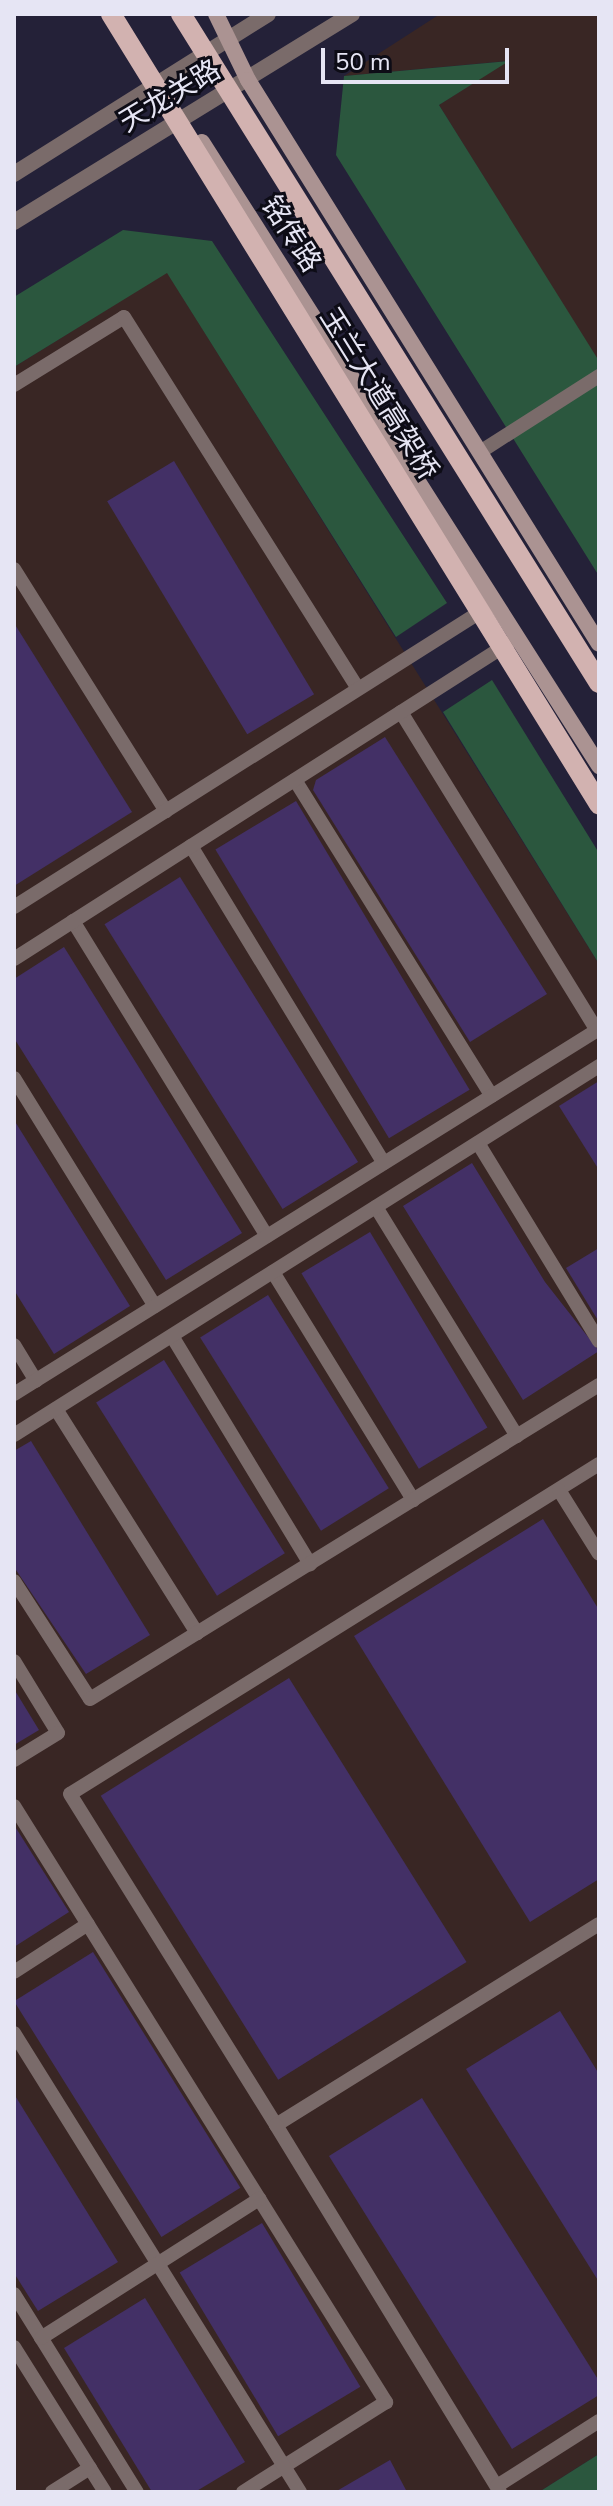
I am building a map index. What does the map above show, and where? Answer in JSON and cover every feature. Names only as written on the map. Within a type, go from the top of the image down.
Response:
[{"type":"main road","name":"玉兰大道高架桥","points":[[111,14],[599,804]]},
{"type":"main road","name":"铭传路","points":[[118,14],[159,84],[185,116],[599,766]]},
{"type":"main road","name":"玉兰大道高架桥","points":[[181,14],[599,683]]},
{"type":"main road","name":"铭传路","points":[[216,14],[231,37],[248,80],[599,644]]},
{"type":"street","name":"天龙关路","points":[[14,174],[268,14]]},
{"type":"street","name":"天龙关路","points":[[14,222],[352,14]]},
{"type":"lane","points":[[14,385],[124,317],[358,689]]},
{"type":"lane","points":[[480,452],[599,376]]},
{"type":"lane","points":[[14,569],[166,811]]},
{"type":"lane","points":[[14,907],[495,603]]},
{"type":"lane","points":[[14,959],[517,638]]},
{"type":"lane","points":[[14,1394],[598,1030],[401,712]]},
{"type":"lane","points":[[295,780],[492,1096]]},
{"type":"lane","points":[[191,846],[384,1163]]},
{"type":"lane","points":[[73,921],[267,1236]]},
{"type":"lane","points":[[14,1435],[599,1066]]},
{"type":"lane","points":[[14,1078],[155,1306]]},
{"type":"lane","points":[[478,1143],[599,1341]]},
{"type":"lane","points":[[376,1207],[517,1436]]},
{"type":"lane","points":[[273,1272],[413,1500]]},
{"type":"lane","points":[[172,1336],[310,1564]]},
{"type":"lane","points":[[14,1345],[36,1381]]},
{"type":"lane","points":[[14,1581],[90,1699],[599,1385]]},
{"type":"lane","points":[[56,1409],[197,1633]]},
{"type":"lane","points":[[599,1464],[70,1794],[499,2489],[599,2421]]},
{"type":"lane","points":[[559,1490],[599,1554]]},
{"type":"lane","points":[[14,1661],[58,1733],[14,1760]]},
{"type":"lane","points":[[14,1806],[386,2402],[243,2492]]},
{"type":"lane","points":[[14,1972],[88,1924]]},
{"type":"lane","points":[[276,2125],[599,1924]]},
{"type":"lane","points":[[14,2033],[300,2492]]},
{"type":"lane","points":[[41,2338],[259,2199]]},
{"type":"lane","points":[[14,2294],[137,2492]]},
{"type":"lane","points":[[14,2347],[105,2492]]},
{"type":"lane","points":[[52,2492],[90,2468]]},
{"type":"shaded area","points":[[440,14],[599,14],[599,363],[439,105],[507,61],[344,76]]},
{"type":"shaded area","points":[[167,272],[599,964],[599,2454],[539,2492],[14,2492],[14,367]]},
{"type":"green space","points":[[509,61],[439,105],[599,361],[599,576],[336,155],[344,76]]},
{"type":"green space","points":[[123,230],[212,241],[447,603],[396,637],[167,273],[14,367],[14,297]]},
{"type":"green space","points":[[492,680],[599,853],[599,964],[443,712]]},
{"type":"green space","points":[[599,2454],[599,2492],[539,2492]]},
{"type":"building","points":[[174,461],[314,694],[247,734],[107,501]]},
{"type":"building","points":[[14,623],[132,812],[14,886]]},
{"type":"building","points":[[385,737],[547,994],[470,1042],[313,790],[316,780]]},
{"type":"building","points":[[296,801],[470,1090],[389,1138],[215,849]]},
{"type":"building","points":[[180,877],[358,1162],[283,1209],[105,924]]},
{"type":"building","points":[[64,947],[242,1233],[166,1280],[14,1038],[14,979]]},
{"type":"building","points":[[599,1081],[599,1170],[559,1106]]},
{"type":"building","points":[[14,1120],[130,1306],[54,1354],[14,1290]]},
{"type":"building","points":[[472,1163],[545,1282],[599,1351],[523,1400],[403,1206]]},
{"type":"building","points":[[370,1232],[487,1427],[419,1469],[301,1273]]},
{"type":"building","points":[[599,1248],[599,1322],[566,1268]]},
{"type":"building","points":[[268,1295],[389,1488],[321,1531],[200,1337]]},
{"type":"building","points":[[164,1360],[285,1553],[217,1596],[96,1402]]},
{"type":"building","points":[[31,1441],[150,1635],[86,1674],[14,1567],[14,1451]]},
{"type":"building","points":[[543,1519],[599,1610],[599,1879],[530,1922],[354,1636]]},
{"type":"building","points":[[289,1678],[467,1962],[278,2080],[101,1796]]},
{"type":"building","points":[[14,1689],[39,1730],[14,1745]]},
{"type":"building","points":[[14,1825],[69,1912],[14,1947]]},
{"type":"building","points":[[93,1952],[240,2188],[161,2237],[14,2001]]},
{"type":"building","points":[[560,2011],[599,2074],[599,2282],[466,2069]]},
{"type":"building","points":[[14,2094],[118,2262],[38,2311],[14,2273]]},
{"type":"building","points":[[422,2098],[599,2381],[599,2395],[512,2449],[329,2156]]},
{"type":"building","points":[[262,2223],[360,2387],[278,2436],[180,2272]]},
{"type":"building","points":[[145,2298],[245,2462],[195,2492],[152,2492],[64,2348]]},
{"type":"building","points":[[390,2460],[407,2492],[335,2492]]}]
